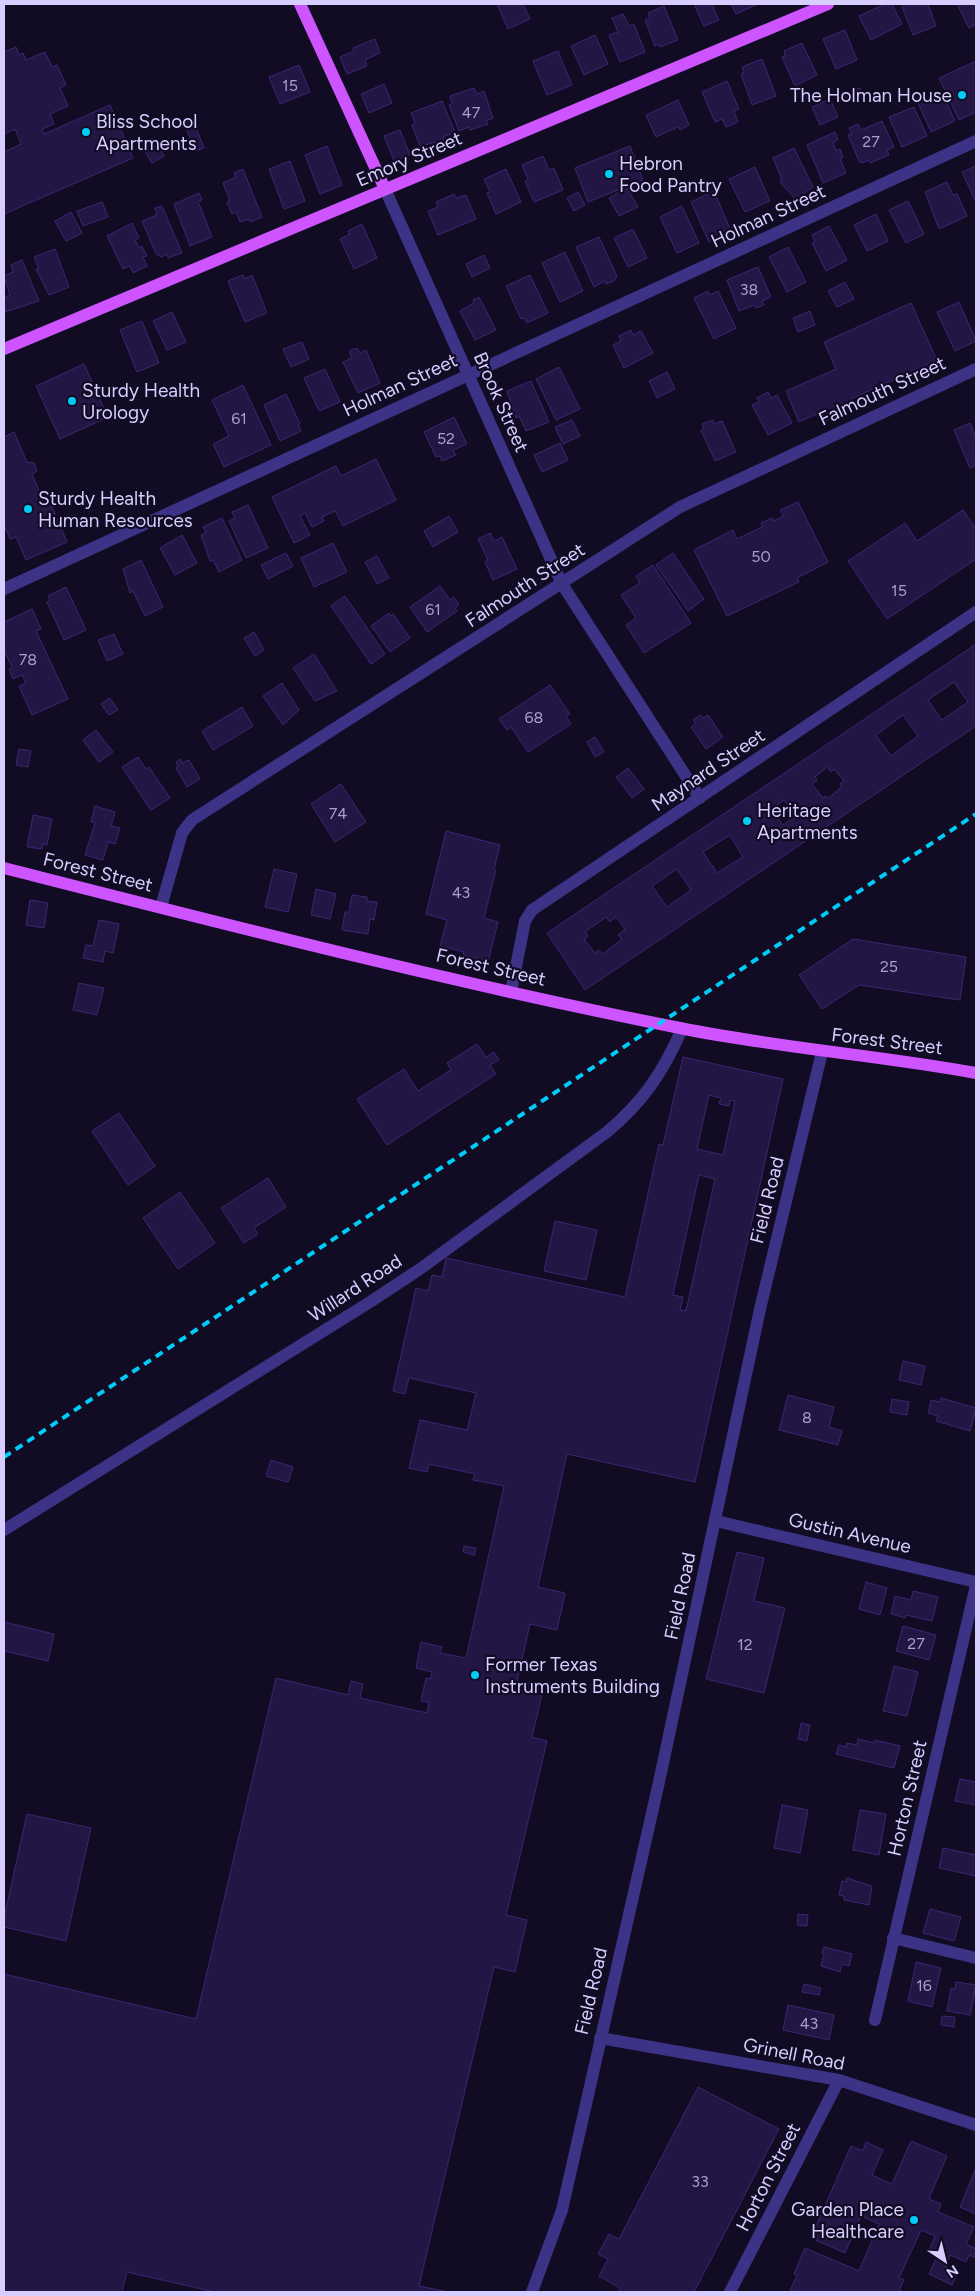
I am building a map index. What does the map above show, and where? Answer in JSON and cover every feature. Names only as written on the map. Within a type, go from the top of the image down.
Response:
[{"type":"main road","name":"Brook Street","points":[[300,4],[385,189]]},
{"type":"main road","name":"Emory Street","points":[[4,348],[828,4]]},
{"type":"main road","name":"Forest Street","points":[[4,868],[511,992],[682,1029],[822,1052],[976,1073]]},
{"type":"street","name":"Holman Street","points":[[4,587],[976,141]]},
{"type":"street","name":"Brook Street","points":[[385,189],[562,584],[700,798]]},
{"type":"street","name":"Falmouth Street","points":[[161,907],[182,833],[192,820],[692,500],[976,369]]},
{"type":"street","name":"Maynard Street","points":[[511,992],[528,914],[976,612]]},
{"type":"street","name":"Willard Road","points":[[4,1530],[420,1269],[500,1208],[607,1132],[634,1108],[652,1087],[682,1029]]},
{"type":"street","name":"Field Road","points":[[532,2292],[562,2210],[716,1521],[760,1310],[822,1052]]},
{"type":"street","name":"Gustin Avenue","points":[[716,1521],[976,1583]]},
{"type":"street","name":"Horton Street","points":[[876,2020],[893,1938],[976,1583]]},
{"type":"street","points":[[893,1938],[976,1958]]},
{"type":"street","name":"Grinell Road","points":[[600,2038],[839,2080],[976,2125]]},
{"type":"street","name":"Horton Street","points":[[730,2292],[839,2080]]},
{"type":"building","points":[[497,4],[523,4],[530,19],[508,29]]},
{"type":"building","points":[[694,4],[714,4],[713,8],[719,20],[704,26]]},
{"type":"building","points":[[731,4],[758,4],[736,14]]},
{"type":"building","points":[[885,4],[892,4],[902,24],[871,40],[859,16]]},
{"type":"building","points":[[901,4],[928,4],[936,26],[913,35]]},
{"type":"building","points":[[957,4],[976,4],[976,24],[969,28]]},
{"type":"building","points":[[664,6],[678,40],[660,47],[659,44],[655,46],[645,20],[650,18],[648,13]]},
{"type":"building","points":[[623,14],[629,26],[634,24],[645,52],[620,62],[609,35],[618,32],[612,18]]},
{"type":"building","points":[[845,30],[857,60],[836,69],[823,39]]},
{"type":"building","points":[[595,35],[608,64],[584,75],[571,46]]},
{"type":"building","points":[[375,39],[380,53],[365,60],[367,66],[347,74],[340,57],[354,51],[353,48]]},
{"type":"building","points":[[802,43],[817,75],[795,86],[782,57],[785,56],[784,51]]},
{"type":"building","name":"Bliss School Apartments","points":[[16,47],[19,55],[23,53],[26,60],[45,52],[52,67],[57,65],[66,85],[60,88],[68,106],[50,114],[54,124],[42,129],[44,134],[110,105],[133,158],[4,214],[4,152],[21,144],[15,129],[4,134],[4,52]]},
{"type":"building","points":[[558,51],[572,85],[547,95],[533,61]]},
{"type":"building","points":[[762,59],[776,96],[752,105],[741,74],[744,72],[742,67]]},
{"type":"building","name":"The Holman House","points":[[976,61],[976,112],[959,120],[939,78]]},
{"type":"building","points":[[299,65],[310,92],[280,104],[269,77]]},
{"type":"building","points":[[727,81],[739,109],[734,111],[738,122],[726,127],[722,119],[715,122],[702,92]]},
{"type":"building","points":[[384,84],[392,103],[369,113],[361,94]]},
{"type":"building","points":[[474,88],[477,94],[484,91],[493,118],[486,121],[488,124],[470,130],[469,127],[459,131],[449,105],[452,104],[450,96]]},
{"type":"building","points":[[860,88],[863,97],[846,103],[843,95]]},
{"type":"building","points":[[942,92],[955,121],[931,132],[918,103]]},
{"type":"building","points":[[830,99],[838,117],[820,125],[812,107]]},
{"type":"building","points":[[678,100],[689,125],[680,130],[678,127],[656,137],[646,115]]},
{"type":"building","points":[[442,101],[455,132],[443,137],[445,140],[420,146],[412,125],[415,123],[411,113]]},
{"type":"building","points":[[914,107],[927,136],[902,147],[889,117]]},
{"type":"building","points":[[193,120],[204,148],[195,151],[184,123]]},
{"type":"building","points":[[882,121],[894,147],[887,150],[889,155],[870,163],[869,160],[862,163],[859,161],[848,135],[852,134],[849,128],[858,124],[861,130]]},
{"type":"building","points":[[400,130],[410,155],[394,161],[384,136]]},
{"type":"building","points":[[835,132],[838,140],[833,142],[836,151],[840,149],[843,158],[840,159],[846,173],[823,183],[807,145]]},
{"type":"building","points":[[154,138],[164,156],[152,163],[141,145]]},
{"type":"building","points":[[327,146],[342,185],[320,194],[305,155]]},
{"type":"building","name":"Hebron Food Pantry","points":[[630,146],[643,180],[588,202],[575,168]]},
{"type":"building","points":[[794,148],[813,187],[795,199],[781,183],[781,177],[773,158]]},
{"type":"building","points":[[543,156],[549,170],[554,168],[563,190],[534,202],[525,181],[528,179],[522,165]]},
{"type":"building","points":[[290,161],[305,201],[284,209],[269,169]]},
{"type":"building","points":[[976,166],[976,200],[975,200],[962,172]]},
{"type":"building","points":[[755,167],[770,201],[745,212],[729,179]]},
{"type":"building","points":[[243,169],[262,217],[250,222],[249,219],[240,222],[236,212],[232,214],[227,202],[230,201],[223,183],[236,177],[234,173]]},
{"type":"building","points":[[506,169],[521,202],[496,214],[487,193],[490,192],[484,179]]},
{"type":"building","points":[[947,182],[953,195],[957,194],[967,216],[939,229],[925,192]]},
{"type":"building","points":[[627,188],[638,207],[619,216],[609,198]]},
{"type":"building","points":[[714,191],[730,229],[722,232],[724,235],[709,242],[691,202]]},
{"type":"building","points":[[578,192],[585,205],[574,211],[567,198]]},
{"type":"building","points":[[199,193],[202,200],[198,201],[212,237],[190,246],[174,204]]},
{"type":"building","points":[[454,194],[456,198],[466,195],[476,219],[438,235],[428,211],[438,207],[436,202]]},
{"type":"building","points":[[908,201],[924,234],[906,243],[889,210]]},
{"type":"building","points":[[102,202],[108,217],[83,226],[77,211]]},
{"type":"building","points":[[162,206],[182,253],[168,258],[167,254],[161,257],[156,254],[142,221],[157,215],[155,208]]},
{"type":"building","points":[[682,206],[699,243],[677,253],[660,217]]},
{"type":"building","points":[[71,212],[82,233],[66,241],[55,221]]},
{"type":"building","points":[[876,214],[888,241],[867,251],[854,225]]},
{"type":"building","points":[[132,223],[139,238],[135,240],[139,248],[142,246],[147,256],[143,257],[147,266],[133,273],[130,266],[123,269],[107,236]]},
{"type":"building","points":[[362,224],[377,258],[354,269],[340,239],[350,234],[348,231]]},
{"type":"building","points":[[829,226],[847,260],[826,271],[812,243],[815,242],[812,235]]},
{"type":"building","points":[[633,229],[647,258],[628,267],[614,238]]},
{"type":"building","points":[[599,237],[617,276],[614,281],[606,284],[605,281],[594,287],[576,247]]},
{"type":"building","points":[[788,247],[806,282],[787,292],[769,257]]},
{"type":"building","points":[[55,249],[69,287],[49,295],[36,269],[39,269],[34,257]]},
{"type":"building","points":[[565,252],[583,291],[560,302],[542,263]]},
{"type":"building","points":[[484,255],[490,268],[472,277],[466,264]]},
{"type":"building","points":[[22,260],[39,301],[5,312],[4,298],[10,295],[4,276],[13,272],[11,265]]},
{"type":"building","points":[[758,267],[771,297],[762,301],[764,305],[756,308],[755,305],[739,311],[727,280]]},
{"type":"building","points":[[243,275],[244,279],[252,275],[267,313],[245,322],[228,281]]},
{"type":"building","points":[[530,275],[548,313],[527,323],[524,318],[521,319],[506,286]]},
{"type":"building","points":[[845,282],[854,299],[837,307],[828,291]]},
{"type":"building","points":[[708,291],[710,295],[718,291],[736,328],[714,339],[694,298]]},
{"type":"building","points":[[479,297],[496,330],[475,340],[460,311],[474,303],[473,300]]},
{"type":"building","points":[[959,302],[976,341],[955,351],[937,312]]},
{"type":"building","points":[[911,303],[937,360],[851,399],[855,407],[825,421],[821,412],[799,422],[786,391],[836,369],[824,342]]},
{"type":"building","points":[[810,311],[815,325],[798,332],[793,318]]},
{"type":"building","points":[[172,312],[186,342],[167,350],[153,321]]},
{"type":"building","points":[[142,321],[159,363],[137,372],[120,330]]},
{"type":"building","points":[[631,330],[633,335],[641,331],[653,353],[624,368],[613,345],[621,341],[619,336]]},
{"type":"building","points":[[302,342],[309,359],[291,367],[283,349]]},
{"type":"building","points":[[357,348],[360,353],[366,350],[380,383],[358,393],[343,362],[352,358],[349,351]]},
{"type":"building","name":"Sturdy Health Urology","points":[[84,364],[108,417],[60,439],[36,386]]},
{"type":"building","points":[[559,367],[580,409],[556,420],[536,379]]},
{"type":"building","points":[[325,369],[340,402],[319,411],[304,378]]},
{"type":"building","points":[[667,372],[675,389],[657,398],[649,381]]},
{"type":"building","points":[[531,381],[549,422],[526,431],[519,416],[516,418],[507,391]]},
{"type":"building","points":[[243,385],[271,445],[224,467],[213,444],[229,436],[212,400]]},
{"type":"building","points":[[768,392],[771,398],[777,395],[792,423],[768,435],[752,405],[759,402],[757,398]]},
{"type":"building","points":[[286,394],[300,424],[298,425],[301,431],[280,441],[264,405]]},
{"type":"building","points":[[454,417],[467,444],[453,450],[456,455],[442,461],[440,456],[436,457],[424,432]]},
{"type":"building","points":[[572,420],[580,436],[563,444],[555,427]]},
{"type":"building","points":[[713,420],[714,424],[722,421],[736,452],[715,461],[701,430],[704,429],[702,424]]},
{"type":"building","points":[[970,423],[976,438],[976,465],[970,468],[954,430]]},
{"type":"building","name":"Sturdy Health Human Resources","points":[[14,432],[27,462],[34,463],[37,471],[32,474],[40,493],[45,491],[67,542],[26,560],[16,537],[10,539],[4,525],[4,437]]},
{"type":"building","points":[[560,443],[568,460],[542,472],[534,455]]},
{"type":"building","points":[[376,459],[396,500],[343,526],[335,511],[322,517],[324,521],[312,527],[305,513],[300,516],[310,535],[294,543],[272,497],[336,466],[341,476]]},
{"type":"building","points":[[798,502],[828,562],[797,578],[799,582],[727,616],[694,550],[733,530],[737,539],[762,527],[761,523],[772,518],[773,521],[784,516],[780,510]]},
{"type":"building","points":[[248,505],[268,548],[246,558],[229,521],[235,518],[232,512]]},
{"type":"building","points":[[963,510],[976,529],[976,559],[887,619],[848,561],[905,523],[917,541]]},
{"type":"building","points":[[449,516],[458,532],[433,547],[424,531]]},
{"type":"building","points":[[222,518],[242,560],[219,572],[213,560],[210,561],[201,535],[206,533],[203,527]]},
{"type":"building","points":[[490,533],[494,541],[502,537],[517,569],[493,580],[485,562],[488,560],[478,539]]},
{"type":"building","points":[[182,535],[197,563],[175,575],[160,548]]},
{"type":"building","points":[[333,543],[347,572],[314,587],[301,558]]},
{"type":"building","points":[[286,553],[293,566],[268,579],[261,565]]},
{"type":"building","points":[[673,553],[704,599],[688,611],[656,565]]},
{"type":"building","points":[[377,556],[389,578],[377,584],[365,562]]},
{"type":"building","points":[[141,560],[163,607],[145,616],[133,591],[130,593],[123,569]]},
{"type":"building","points":[[653,565],[691,623],[644,653],[626,625],[636,618],[621,595],[640,583],[636,576]]},
{"type":"building","points":[[440,586],[450,600],[454,597],[459,605],[455,608],[457,611],[427,632],[410,607]]},
{"type":"building","points":[[66,587],[86,630],[64,640],[47,602],[50,600],[48,596]]},
{"type":"building","points":[[345,596],[385,654],[371,664],[331,606]]},
{"type":"building","points":[[32,609],[41,629],[36,631],[68,699],[32,715],[19,686],[26,683],[22,675],[13,679],[9,669],[12,667],[4,650],[4,622]]},
{"type":"building","points":[[389,613],[391,616],[393,614],[410,638],[390,652],[371,626]]},
{"type":"building","points":[[254,632],[264,650],[255,656],[244,638]]},
{"type":"building","points":[[114,634],[123,654],[107,661],[98,640]]},
{"type":"building","name":"Heritage Apartments","points":[[976,644],[976,726],[585,990],[547,933]],"holes":[[[954,682],[968,702],[942,720],[928,700]],[[903,715],[918,736],[891,756],[876,735]],[[827,767],[831,772],[834,769],[844,781],[840,784],[842,787],[828,798],[826,796],[823,798],[812,784],[817,780],[815,777]],[[784,800],[796,816],[783,825],[771,809]],[[730,835],[743,857],[717,873],[703,852]],[[677,869],[691,890],[667,907],[652,886]],[[606,917],[610,922],[616,917],[625,929],[618,935],[622,939],[603,954],[599,950],[595,953],[584,939],[588,936],[585,932]]]},
{"type":"building","points":[[314,654],[337,691],[315,701],[293,668]]},
{"type":"building","points":[[282,683],[299,710],[283,725],[263,696]]},
{"type":"building","points":[[550,685],[570,714],[566,716],[571,724],[528,752],[511,727],[507,730],[499,719]]},
{"type":"building","points":[[110,698],[118,710],[109,715],[101,704]]},
{"type":"building","points":[[242,707],[253,726],[213,750],[202,731]]},
{"type":"building","points":[[701,715],[703,718],[708,715],[723,737],[706,749],[691,727],[696,723],[693,720]]},
{"type":"building","points":[[96,730],[113,752],[99,762],[83,740]]},
{"type":"building","points":[[595,737],[604,752],[595,757],[587,742]]},
{"type":"building","points":[[19,749],[31,751],[28,767],[16,765]]},
{"type":"building","points":[[138,757],[146,769],[149,767],[170,798],[151,810],[122,767]]},
{"type":"building","points":[[180,759],[182,763],[189,760],[200,779],[187,787],[176,768],[178,767],[176,762]]},
{"type":"building","points":[[628,768],[644,789],[632,798],[616,777]]},
{"type":"building","points":[[341,784],[366,822],[335,842],[311,804]]},
{"type":"building","points":[[95,806],[115,812],[111,826],[120,828],[115,844],[108,842],[103,860],[85,855],[95,823],[91,822]]},
{"type":"building","points":[[33,815],[52,819],[47,845],[43,844],[42,849],[27,847]]},
{"type":"building","points":[[446,831],[500,845],[484,918],[498,922],[488,962],[463,955],[464,952],[440,946],[447,920],[426,914]]},
{"type":"building","points":[[274,869],[297,874],[288,912],[265,907]]},
{"type":"building","points":[[316,889],[336,894],[330,919],[311,915]]},
{"type":"building","points":[[352,895],[367,897],[367,901],[377,902],[374,920],[370,919],[368,934],[342,930],[345,912],[349,912]]},
{"type":"building","points":[[30,900],[48,903],[44,928],[26,925]]},
{"type":"building","points":[[99,920],[119,924],[113,953],[105,951],[103,962],[83,958],[86,945],[93,946]]},
{"type":"building","points":[[853,939],[966,957],[960,1000],[859,985],[822,1009],[799,975]]},
{"type":"building","points":[[79,983],[104,988],[97,1015],[73,1010]]},
{"type":"building","points":[[477,1044],[486,1057],[494,1052],[499,1060],[490,1065],[496,1074],[387,1145],[357,1099],[404,1069],[418,1091],[451,1070],[447,1063]]},
{"type":"building","name":"Former Texas Instruments Building","points":[[683,1057],[783,1079],[695,1482],[567,1454],[538,1587],[565,1593],[557,1630],[530,1624],[517,1681],[544,1686],[532,1737],[547,1741],[506,1915],[527,1920],[515,1972],[494,1967],[419,2286],[449,2292],[215,2292],[127,2272],[122,2292],[4,2292],[4,1974],[196,2019],[276,1678],[348,1695],[351,1681],[363,1684],[360,1698],[427,1713],[429,1702],[421,1701],[426,1678],[431,1679],[432,1672],[416,1668],[421,1642],[442,1647],[440,1653],[466,1658],[504,1486],[473,1480],[475,1474],[429,1464],[427,1472],[409,1468],[420,1420],[467,1430],[476,1393],[409,1378],[405,1394],[393,1391],[416,1288],[428,1291],[432,1275],[442,1277],[446,1258],[625,1297],[659,1144],[663,1145]],"holes":[[[709,1095],[721,1098],[719,1104],[729,1106],[730,1100],[735,1101],[723,1155],[697,1149]],[[699,1175],[715,1179],[686,1311],[680,1310],[683,1297],[673,1295]]]},
{"type":"building","points":[[119,1113],[155,1166],[128,1185],[92,1131]]},
{"type":"building","points":[[268,1178],[286,1207],[254,1228],[258,1234],[244,1243],[221,1208]]},
{"type":"building","points":[[180,1192],[215,1243],[178,1269],[143,1218]]},
{"type":"building","points":[[555,1221],[597,1230],[586,1280],[544,1271]]},
{"type":"building","points":[[903,1361],[925,1366],[921,1385],[899,1380]]},
{"type":"building","points":[[788,1395],[834,1407],[829,1427],[842,1431],[838,1445],[779,1430]]},
{"type":"building","points":[[941,1398],[976,1408],[970,1431],[936,1421],[938,1416],[928,1413],[931,1400],[940,1402]]},
{"type":"building","points":[[892,1399],[909,1402],[907,1415],[890,1412]]},
{"type":"building","points":[[271,1460],[293,1467],[288,1482],[266,1476]]},
{"type":"building","points":[[464,1546],[476,1548],[474,1555],[463,1552]]},
{"type":"building","points":[[737,1552],[764,1558],[754,1601],[785,1608],[764,1693],[706,1679]]},
{"type":"building","points":[[866,1582],[887,1588],[880,1615],[859,1609]]},
{"type":"building","points":[[913,1591],[938,1597],[932,1621],[906,1615],[905,1618],[891,1614],[895,1596],[911,1600]]},
{"type":"building","points":[[4,1622],[54,1634],[48,1661],[4,1651]]},
{"type":"building","points":[[903,1626],[936,1635],[929,1660],[896,1651]]},
{"type":"building","points":[[894,1666],[918,1672],[907,1716],[883,1711]]},
{"type":"building","points":[[801,1723],[810,1725],[807,1741],[798,1739]]},
{"type":"building","points":[[858,1739],[874,1743],[875,1740],[900,1746],[894,1768],[836,1754],[839,1745],[846,1747],[847,1743],[857,1745]]},
{"type":"building","points":[[960,1779],[976,1782],[976,1805],[955,1801]]},
{"type":"building","points":[[782,1805],[808,1810],[800,1853],[774,1848]]},
{"type":"building","points":[[860,1810],[886,1814],[879,1855],[853,1850]]},
{"type":"building","points":[[27,1814],[91,1828],[66,1941],[4,1927],[4,1918]]},
{"type":"building","points":[[943,1848],[976,1855],[976,1876],[939,1868]]},
{"type":"building","points":[[847,1878],[872,1886],[869,1905],[844,1900],[844,1896],[839,1895],[842,1881],[846,1882]]},
{"type":"building","points":[[930,1909],[961,1917],[954,1941],[923,1933]]},
{"type":"building","points":[[798,1914],[808,1915],[807,1926],[797,1925]]},
{"type":"building","points":[[824,1947],[852,1954],[849,1966],[842,1964],[840,1972],[821,1966]]},
{"type":"building","points":[[916,1962],[941,1968],[932,2007],[908,2001]]},
{"type":"building","points":[[956,1982],[976,1985],[970,2015],[947,2011],[951,1988],[955,1989]]},
{"type":"building","points":[[804,1984],[821,1988],[819,1995],[802,1992]]},
{"type":"building","points":[[788,2005],[834,2015],[829,2040],[783,2030]]},
{"type":"building","points":[[942,2016],[955,2017],[954,2027],[941,2025]]},
{"type":"building","points":[[698,2087],[779,2129],[694,2292],[618,2292],[620,2288],[599,2276],[608,2259],[598,2254],[609,2234],[619,2239]]},
{"type":"building","name":"Garden Place Healthcare","points":[[911,2141],[947,2156],[929,2199],[941,2204],[938,2212],[974,2227],[966,2244],[976,2249],[976,2258],[969,2255],[966,2262],[950,2255],[945,2266],[958,2272],[952,2285],[929,2274],[937,2257],[928,2253],[935,2236],[921,2230],[899,2278],[904,2280],[899,2290],[904,2292],[790,2291],[797,2275],[794,2274],[805,2248],[859,2271],[879,2224],[861,2216],[845,2253],[811,2238],[851,2146],[863,2151],[866,2142],[883,2150],[872,2175],[892,2184]]},
{"type":"building","points":[[976,2168],[976,2214],[960,2207]]},
{"type":"railway","points":[[4,1457],[976,814]]},
{"type":"place","name":"The Holman House","points":[[962,95]]},
{"type":"place","name":"Bliss School Apartments","points":[[86,132]]},
{"type":"place","name":"Hebron Food Pantry","points":[[609,174]]},
{"type":"place","name":"Sturdy Health Urology","points":[[72,401]]},
{"type":"place","name":"Sturdy Health Human Resources","points":[[28,509]]},
{"type":"place","name":"Heritage Apartments","points":[[747,821]]},
{"type":"place","name":"Former Texas Instruments Building","points":[[475,1675]]},
{"type":"place","name":"Garden Place Healthcare","points":[[914,2220]]}]
